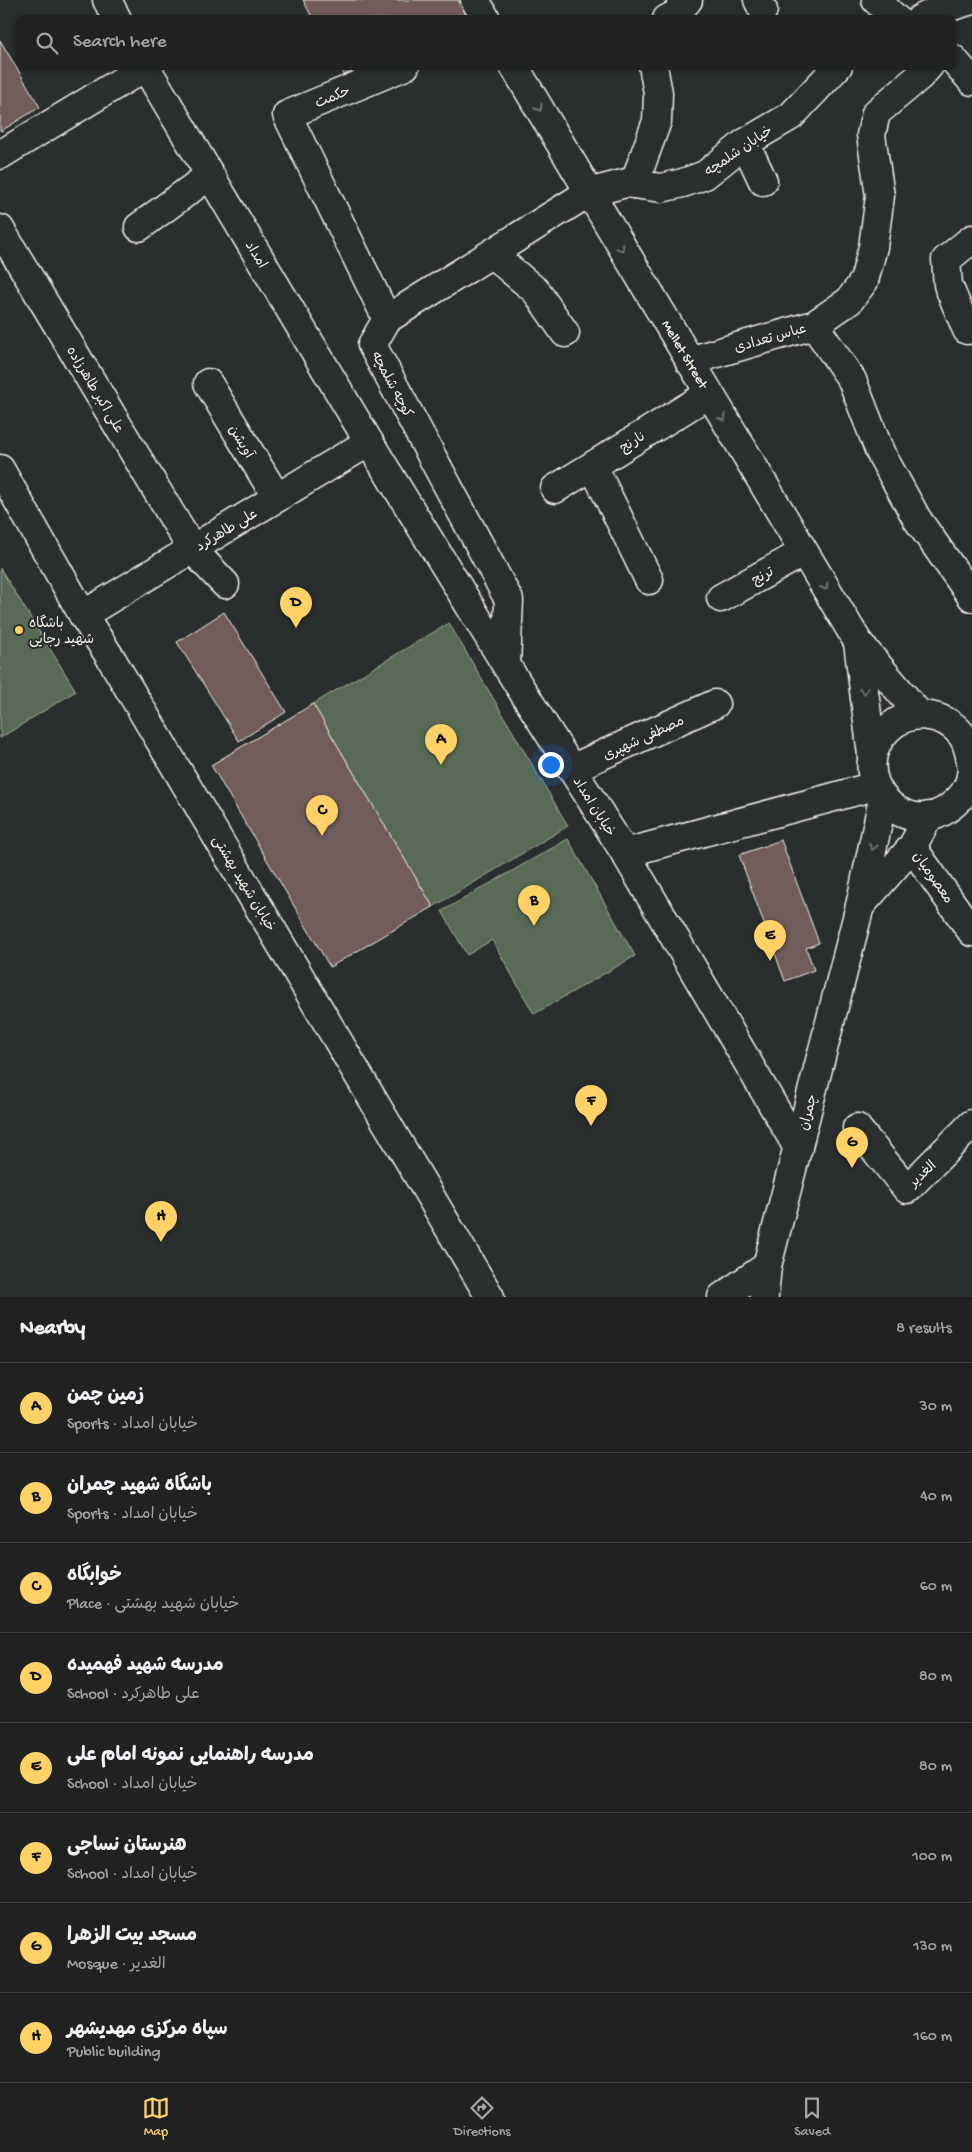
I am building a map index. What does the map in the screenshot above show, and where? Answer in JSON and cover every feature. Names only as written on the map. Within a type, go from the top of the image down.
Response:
[{"type":"street","points":[[107,0],[116,15]]},
{"type":"street","points":[[475,0],[484,15]]},
{"type":"street","points":[[675,15],[688,0]]},
{"type":"street","points":[[876,0],[907,15]]},
{"type":"street","points":[[926,15],[972,0]]},
{"type":"street","points":[[957,64],[972,81]]},
{"type":"street","points":[[0,154],[140,70]]},
{"type":"street","name":"امداد","points":[[147,70],[369,442]]},
{"type":"street","name":"حکمت","points":[[387,319],[286,115],[395,70]]},
{"type":"street","name":"Mellet Street","points":[[516,70],[588,193],[858,642]]},
{"type":"street","points":[[634,184],[657,121],[658,93],[654,70]]},
{"type":"street","name":"خیابان شلمچه","points":[[588,193],[626,183],[661,188],[705,175],[745,143],[791,116],[834,70]]},
{"type":"street","name":"عباس تعدادی","points":[[689,361],[814,325],[849,301],[864,281],[873,247],[880,196],[871,134],[876,113],[925,70]]},
{"type":"street","points":[[745,143],[763,181]]},
{"type":"street","points":[[139,228],[210,175]]},
{"type":"street","name":"کوچه شلمچه","points":[[506,665],[508,600],[372,345],[387,319],[588,193]]},
{"type":"street","name":"علی اکبر طاهرزاده","points":[[0,229],[192,549],[225,584]]},
{"type":"street","points":[[967,330],[948,285],[946,260],[972,239]]},
{"type":"street","points":[[492,254],[536,291],[565,332]]},
{"type":"street","points":[[814,325],[852,380],[880,452],[917,519],[972,597]]},
{"type":"street","name":"آویشن","points":[[208,383],[277,498]]},
{"type":"street","name":"نارنج","points":[[555,489],[709,394]]},
{"type":"street","name":"علی طاهرکرد","points":[[83,615],[369,442]]},
{"type":"street","name":"خیابان امداد","points":[[369,442],[506,665],[625,853],[798,1148]]},
{"type":"street","points":[[593,466],[649,580]]},
{"type":"street","name":"خیابان شهید بهشتی","points":[[0,469],[83,615],[112,660],[490,1297]]},
{"type":"street","name":"ترنج","points":[[721,598],[804,552]]},
{"type":"street","points":[[858,642],[919,714]]},
{"type":"street","points":[[858,642],[872,755],[871,771],[879,793],[896,810],[912,816],[929,816],[945,810],[959,800],[972,776],[970,751],[962,736],[961,719],[919,714],[902,719],[889,727],[878,740],[872,755]]},
{"type":"street","name":"مصطفی شهپری","points":[[572,769],[715,704]]},
{"type":"street","points":[[625,853],[879,793]]},
{"type":"street","name":"چمران","points":[[764,1297],[767,1266],[860,906],[879,793]]},
{"type":"street","points":[[860,906],[912,847],[929,816]]},
{"type":"street","name":"معصومیان","points":[[912,847],[972,932]]},
{"type":"street","name":"الغدیر","points":[[857,1128],[908,1189],[972,1124]]},
{"type":"street","points":[[722,1297],[767,1266]]},
{"type":"green space","name":"باشگاه شهید رجایی","points":[[0,568],[76,691],[0,738]]},
{"type":"green space","points":[[449,623],[568,826],[433,907],[313,704]]},
{"type":"green space","points":[[568,839],[635,956],[534,1014],[492,940],[467,955],[442,911]]},
{"type":"building","points":[[303,0],[458,0],[467,15],[311,15]]},
{"type":"building","points":[[0,40],[15,65],[15,70],[18,70],[40,107],[0,130]]},
{"type":"building","points":[[341,70],[358,70],[345,76]]},
{"type":"building","points":[[224,612],[286,712],[239,741],[177,642]]},
{"type":"building","points":[[313,704],[433,907],[330,967],[211,765]]},
{"type":"building","points":[[781,840],[819,943],[806,948],[814,970],[785,981],[739,855]]},
{"type":"place","name":"مدرسه شهید فهمیده","points":[[296,628]]},
{"type":"place","name":"باشگاه شهید رجایی","points":[[19,630]]},
{"type":"place","name":"زمین چمن","points":[[441,765]]},
{"type":"place","name":"خوابگاه","points":[[322,836]]},
{"type":"place","name":"باشگاه شهید چمران","points":[[534,926]]},
{"type":"place","name":"مدرسه راهنمایی نمونه امام علی","points":[[770,961]]},
{"type":"place","name":"هنرستان نساجی","points":[[591,1126]]},
{"type":"place","name":"مسجد بیت الزهرا","points":[[852,1168]]},
{"type":"place","name":"سپاه مرکزی مهدیشهر","points":[[161,1242]]}]
